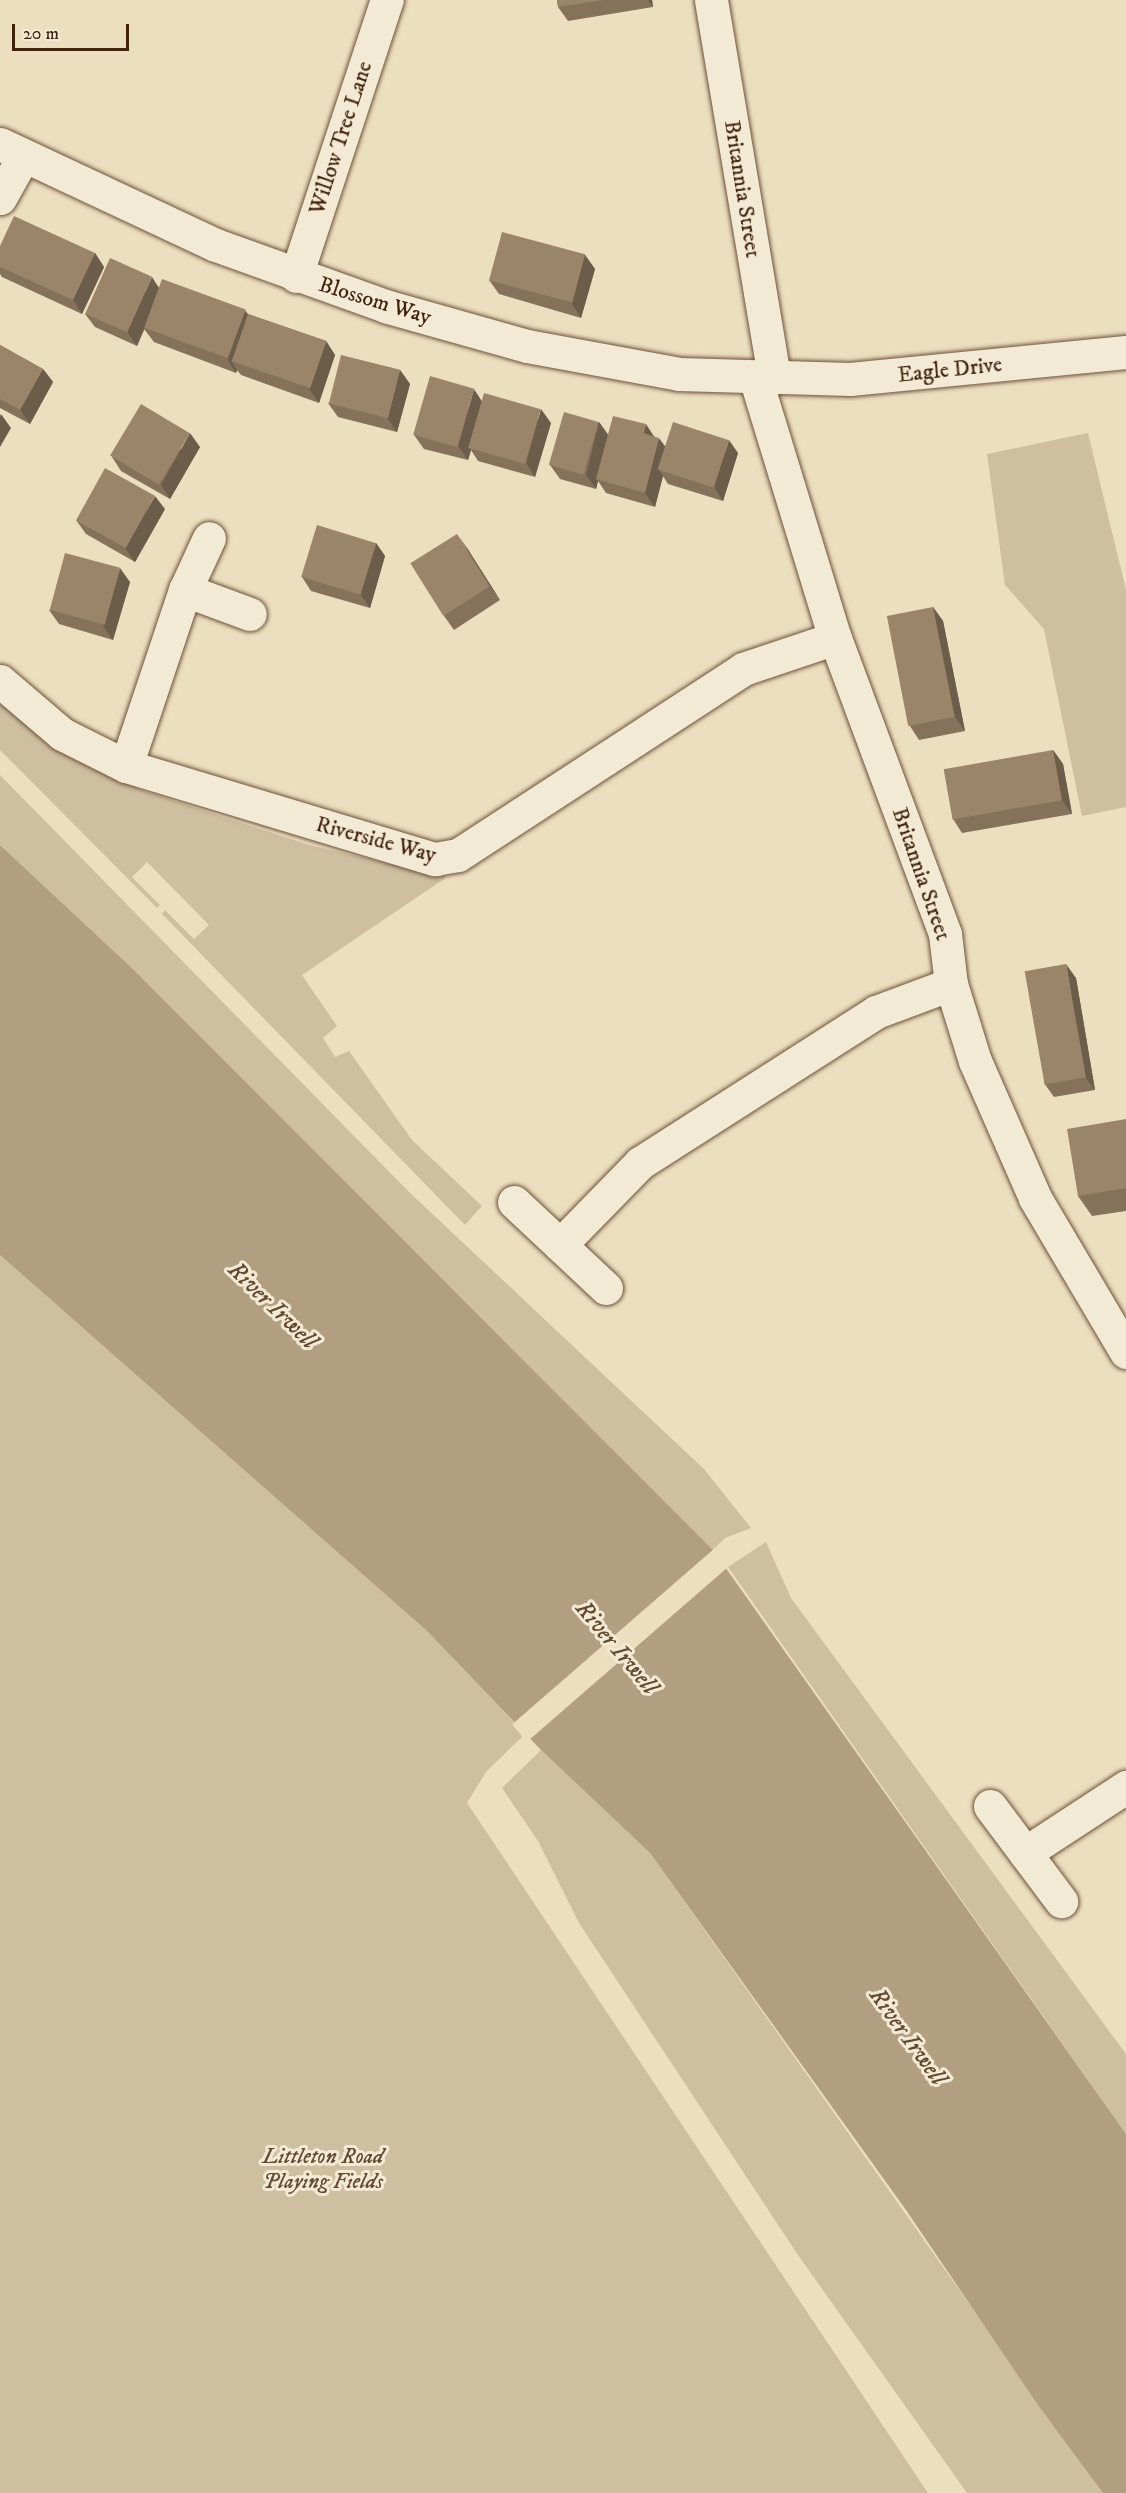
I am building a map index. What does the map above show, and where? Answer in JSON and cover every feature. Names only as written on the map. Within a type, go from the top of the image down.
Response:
[{"type":"street","name":"Willow Tree Lane","points":[[296,276],[387,0]]},
{"type":"street","name":"Britannia Street","points":[[711,0],[764,378],[835,638],[945,934],[951,984],[975,1061],[1035,1198],[1126,1352]]},
{"type":"street","name":"Blossom Way","points":[[12,150],[296,276],[527,346],[679,374],[764,378]]},
{"type":"street","points":[[0,198],[12,150]]},
{"type":"street","name":"Eagle Drive","points":[[764,378],[850,379],[1126,352]]},
{"type":"street","points":[[126,766],[185,590],[209,538]]},
{"type":"street","points":[[185,590],[250,614]]},
{"type":"street","name":"Riverside Way","points":[[0,681],[62,734],[126,766],[425,857],[446,858],[458,855],[743,669],[835,638]]},
{"type":"street","points":[[560,1245],[640,1163],[876,1012],[951,984]]},
{"type":"street","points":[[514,1202],[606,1288]]},
{"type":"street","points":[[1025,1853],[1126,1787]]},
{"type":"street","points":[[990,1806],[1060,1901]]},
{"type":"green space","points":[[1088,433],[1126,590],[1126,807],[1082,816],[1044,629],[1005,585],[987,454]]},
{"type":"green space","points":[[0,703],[51,745],[141,790],[309,845],[447,877],[302,975],[337,1026],[323,1038],[335,1057],[349,1051],[412,1140],[482,1206],[465,1225],[162,914],[165,910],[194,939],[209,925],[147,862],[132,877],[160,905],[157,908],[0,750]]},
{"type":"green space","points":[[0,775],[409,1192],[704,1469],[751,1528],[725,1538],[713,1550],[133,969],[0,845]]},
{"type":"green space","name":"Littleton Road Playing Fields","points":[[0,1255],[427,1631],[525,1734],[486,1772],[467,1803],[928,2493],[0,2493]]},
{"type":"green space","points":[[766,1542],[791,1598],[1126,2054],[1126,2134],[728,1567]]},
{"type":"green space","points":[[541,1750],[650,1853],[1103,2493],[967,2493],[798,2255],[579,1923],[538,1841],[502,1788]]},
{"type":"water","name":"River Irwell","points":[[0,845],[133,969],[713,1550],[1126,2134],[1126,2493],[1103,2493],[1038,2405],[906,2210],[650,1853],[541,1750],[427,1631],[0,1255]]},
{"type":"pier","points":[[715,1548],[730,1565],[527,1742],[512,1724]]},
{"type":"building","points":[[557,0],[603,0],[558,7]]},
{"type":"building","points":[[14,216],[95,253],[73,300],[0,267],[0,246]]},
{"type":"building","points":[[502,232],[585,254],[572,303],[489,280]]},
{"type":"building","points":[[110,258],[152,277],[127,332],[85,314]]},
{"type":"building","points":[[162,279],[246,309],[228,358],[144,328]]},
{"type":"building","points":[[248,314],[326,341],[310,388],[232,361]]},
{"type":"building","points":[[0,345],[43,369],[20,410],[0,399]]},
{"type":"building","points":[[341,355],[400,370],[388,418],[329,404]]},
{"type":"building","points":[[430,376],[474,389],[457,447],[413,435]]},
{"type":"building","points":[[484,393],[541,409],[525,464],[468,448]]},
{"type":"building","points":[[141,404],[190,433],[159,485],[110,455]]},
{"type":"building","points":[[564,412],[599,422],[583,475],[549,465]]},
{"type":"building","points":[[613,416],[646,424],[643,433],[659,438],[645,493],[596,479]]},
{"type":"building","points":[[673,422],[729,440],[714,488],[658,470]]},
{"type":"building","points":[[105,468],[155,496],[126,548],[76,520]]},
{"type":"building","points":[[317,525],[376,543],[361,595],[301,577]]},
{"type":"building","points":[[457,534],[490,587],[443,616],[410,563]]},
{"type":"building","points":[[65,553],[120,568],[105,625],[50,610]]},
{"type":"building","points":[[933,607],[954,717],[908,726],[887,616]]},
{"type":"building","points":[[1053,750],[1062,800],[953,820],[944,769]]},
{"type":"building","points":[[1066,964],[1086,1077],[1045,1085],[1025,971]]},
{"type":"building","points":[[1126,1119],[1126,1188],[1078,1196],[1067,1129]]}]
